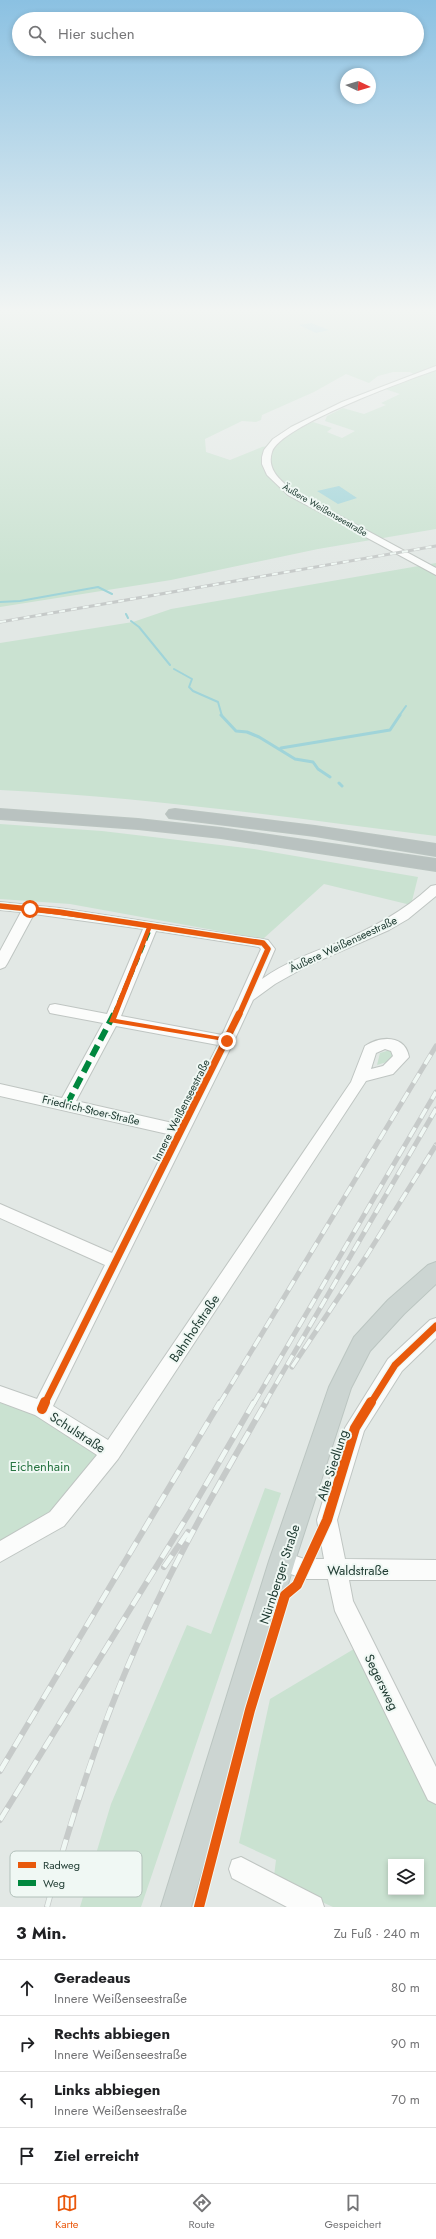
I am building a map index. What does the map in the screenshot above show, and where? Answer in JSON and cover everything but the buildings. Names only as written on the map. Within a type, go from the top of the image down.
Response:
[{"type":"highway","points":[[0,801],[98,807],[221,819],[415,855],[436,865]]},
{"type":"highway","points":[[0,814],[138,824],[415,855],[436,850]]},
{"type":"main road","name":"Nürnberger Straße","points":[[176,1907],[282,1561],[329,1417],[350,1366],[362,1344],[396,1307],[436,1271]]},
{"type":"street","name":"Äußere Weißenseestraße","points":[[360,398],[291,429],[280,437],[268,450],[267,465],[271,475],[291,492],[436,572]]},
{"type":"street","name":"Äußere Weißenseestraße","points":[[248,996],[282,972],[399,918],[423,903],[436,889]]},
{"type":"street","name":"Innere Weißenseestraße","points":[[0,906],[151,926],[262,943],[268,949],[227,1041],[42,1409]]},
{"type":"street","points":[[0,964],[30,909]]},
{"type":"street","points":[[67,1104],[112,1020],[151,926]]},
{"type":"street","points":[[55,1009],[227,1041]]},
{"type":"street","name":"Bahnhofstraße","points":[[0,1552],[57,1519],[111,1453],[362,1077]]},
{"type":"street","name":"Friedrich-Stoer-Straße","points":[[0,1090],[181,1131]]},
{"type":"street","points":[[0,1211],[115,1262]]},
{"type":"street","name":"Alte Siedlung","points":[[336,1570],[327,1520],[355,1428],[395,1365],[436,1326]]},
{"type":"street","name":"Schulstraße","points":[[0,1394],[42,1409],[111,1453]]},
{"type":"street","name":"Waldstraße","points":[[282,1561],[304,1569],[436,1570]]},
{"type":"street","name":"Segersweg","points":[[336,1570],[343,1603],[434,1781]]},
{"type":"street","points":[[241,1868],[312,1907]]},
{"type":"green space","points":[[0,398],[300,398],[262,415],[261,420],[256,422],[242,421],[205,439],[206,452],[230,460],[262,447],[274,445],[291,432],[313,422],[332,428],[327,432],[342,438],[355,431],[325,421],[327,416],[343,408],[364,414],[386,405],[381,403],[392,398],[436,398],[436,529],[318,549],[171,580],[0,607]]},
{"type":"green space","points":[[436,563],[436,836],[273,815],[164,803],[55,793],[0,790],[0,643],[133,622],[171,609]]},
{"type":"green space","points":[[0,824],[102,831],[254,849],[418,877],[411,905],[324,884],[263,939],[70,904],[0,899]]},
{"type":"green space","points":[[390,1050],[395,1053],[390,1061],[377,1065],[380,1053]]},
{"type":"green space","name":"Eichenhain","points":[[0,1401],[39,1416],[99,1456],[53,1511],[0,1541]]},
{"type":"green space","points":[[265,1488],[281,1493],[141,1907],[80,1907],[83,1897],[142,1897],[142,1851],[97,1851],[111,1804],[187,1625],[211,1634]]},
{"type":"green space","points":[[369,1640],[436,1775],[436,1907],[333,1907],[284,1885],[274,1876],[276,1860],[239,1843],[270,1699]]},
{"type":"water","points":[[339,486],[357,498],[338,504],[317,491]]},
{"type":"waterway","points":[[0,602],[20,601],[98,587],[112,594]]},
{"type":"waterway","points":[[126,614],[128,618]]},
{"type":"waterway","points":[[131,621],[139,627],[170,665]]},
{"type":"waterway","points":[[174,669],[192,679],[189,687],[193,691],[218,702],[222,716]]},
{"type":"waterway","points":[[399,716],[406,706]]},
{"type":"waterway","points":[[221,715],[236,731],[247,732],[259,737],[295,759],[313,762],[318,769],[330,777]]},
{"type":"waterway","points":[[281,748],[390,730],[400,715]]},
{"type":"waterway","points":[[339,783],[342,786]]},
{"type":"railway","points":[[0,622],[436,546]]},
{"type":"railway","points":[[220,1403],[436,1046]]},
{"type":"railway","points":[[254,1403],[436,1092]]},
{"type":"railway","points":[[265,1403],[436,1109]]},
{"type":"railway","points":[[292,1367],[367,1255],[436,1145]]},
{"type":"railway","points":[[0,1771],[220,1402]]},
{"type":"railway","points":[[0,1820],[190,1512],[254,1402]]},
{"type":"railway","points":[[63,1851],[94,1752],[139,1640],[195,1527],[266,1402]]},
{"type":"railway","points":[[164,1567],[188,1532]]},
{"type":"railway","points":[[47,1907],[50,1897]]},
{"type":"marked path","points":[[67,1104],[112,1020],[151,926]]},
{"type":"cycle path","points":[[0,906],[59,912],[263,943],[268,949],[227,1041],[42,1409]]},
{"type":"cycle path","points":[[199,1907],[250,1710],[285,1595],[297,1585],[327,1520],[355,1428],[395,1365],[436,1326]]},
{"type":"route","points":[[30,909],[151,926],[112,1020],[227,1041]]}]
